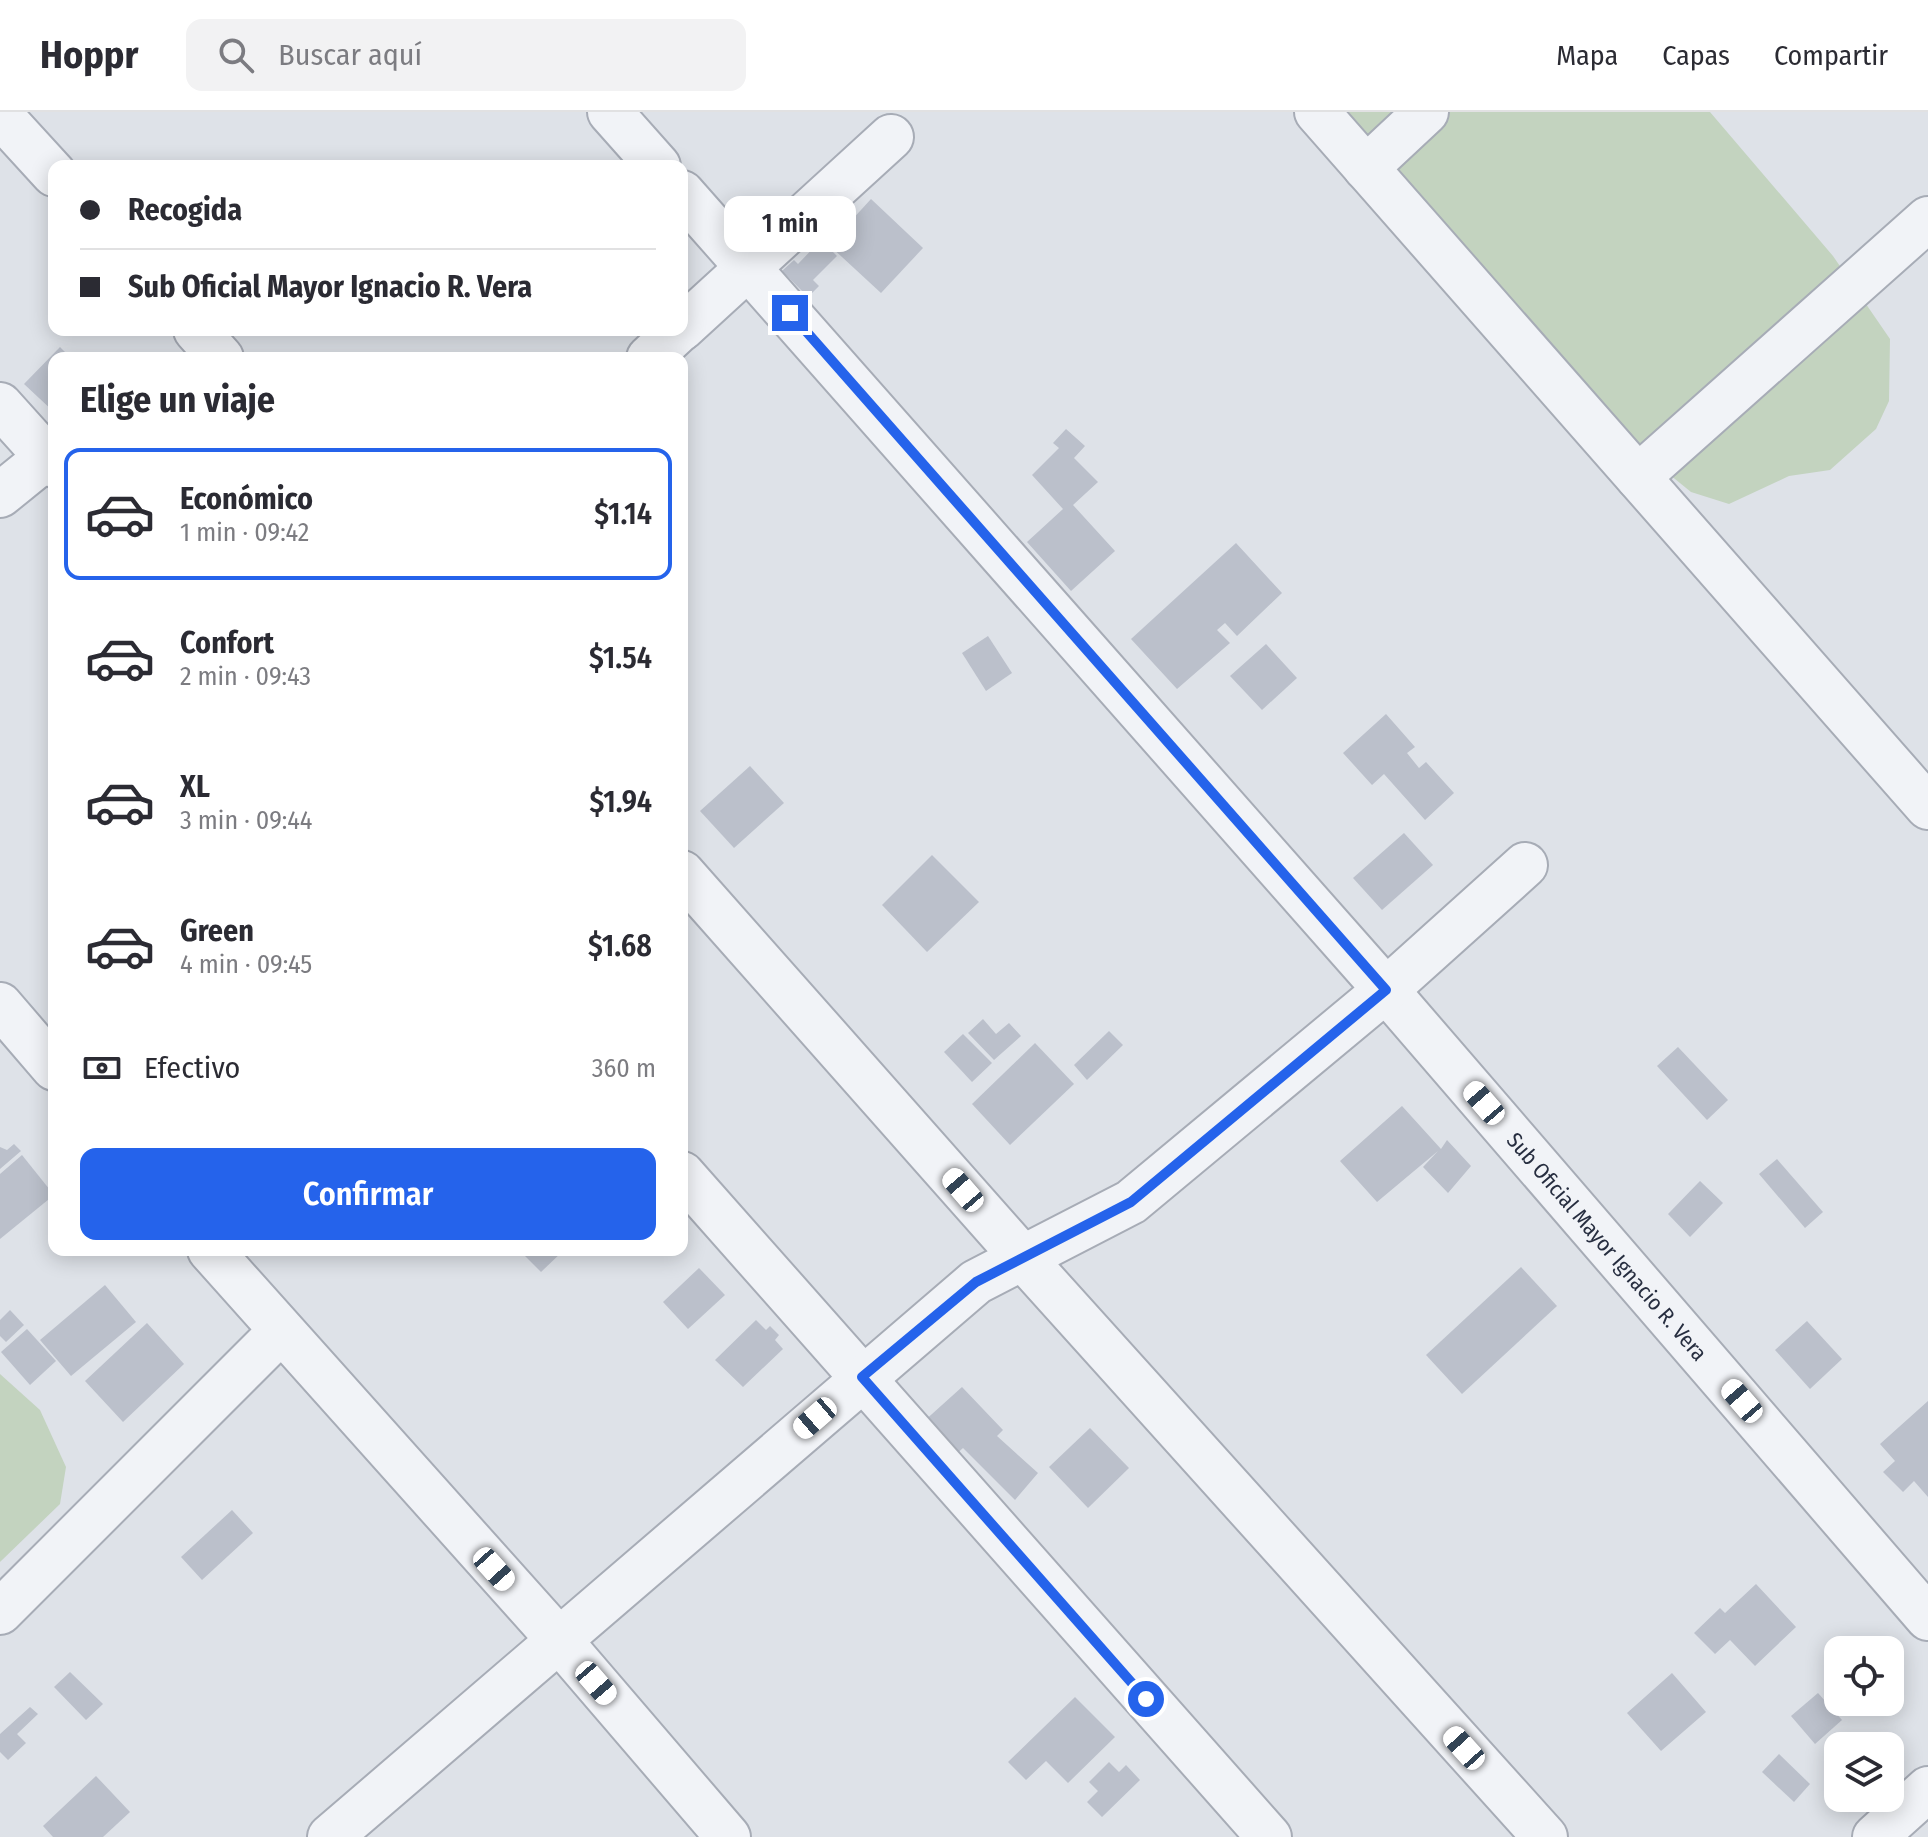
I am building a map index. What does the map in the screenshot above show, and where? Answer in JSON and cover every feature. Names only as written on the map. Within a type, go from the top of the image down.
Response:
[{"type":"street","points":[[610,112],[653,160]]},
{"type":"street","points":[[1317,112],[1927,803]]},
{"type":"street","points":[[1366,168],[1426,112]]},
{"type":"street","points":[[0,115],[48,167]]},
{"type":"street","points":[[688,323],[891,137]]},
{"type":"street","name":"Sub Oficial Mayor Ignacio R. Vera","points":[[688,200],[1386,990],[1928,1618]]},
{"type":"street","points":[[1638,477],[1928,219]]},
{"type":"street","points":[[201,336],[216,352]]},
{"type":"street","points":[[656,352],[673,336]]},
{"type":"street","points":[[0,405],[48,458]]},
{"type":"street","points":[[0,495],[48,463]]},
{"type":"street","points":[[330,1837],[976,1282],[1131,1202],[1386,990],[1525,865]]},
{"type":"street","points":[[688,880],[1023,1258],[1545,1837]]},
{"type":"street","points":[[0,1005],[48,1061]]},
{"type":"street","points":[[688,1181],[1269,1837]]},
{"type":"street","points":[[215,1256],[559,1640],[728,1837]]},
{"type":"street","points":[[0,1612],[280,1332]]},
{"type":"street","points":[[1875,1837],[1928,1789]]},
{"type":"green space","points":[[1324,112],[1710,112],[1833,256],[1890,339],[1889,401],[1876,429],[1830,470],[1789,476],[1729,504],[1691,492],[1563,388]]},
{"type":"green space","points":[[0,1374],[40,1410],[66,1467],[60,1504],[0,1562]]},
{"type":"building","points":[[871,199],[923,248],[881,293],[829,245]]},
{"type":"building","points":[[821,240],[837,256],[813,280],[819,286],[808,297],[782,271],[794,260],[798,264]]},
{"type":"building","points":[[48,359],[48,406],[24,384]]},
{"type":"building","points":[[1066,429],[1085,446],[1074,458],[1098,482],[1073,505],[1115,551],[1071,591],[1027,542],[1063,509],[1032,475],[1059,448],[1053,443]]},
{"type":"building","points":[[1236,543],[1282,593],[1237,636],[1225,623],[1217,630],[1230,643],[1177,689],[1131,639]]},
{"type":"building","points":[[988,636],[1012,673],[986,691],[962,653]]},
{"type":"building","points":[[1266,644],[1297,678],[1262,710],[1230,676]]},
{"type":"building","points":[[1386,714],[1415,747],[1407,753],[1419,768],[1426,762],[1454,793],[1425,820],[1384,774],[1372,785],[1343,753]]},
{"type":"building","points":[[750,766],[784,803],[734,848],[700,811]]},
{"type":"building","points":[[1404,833],[1433,865],[1382,910],[1353,878]]},
{"type":"building","points":[[932,855],[979,902],[927,952],[882,905]]},
{"type":"building","points":[[983,1019],[996,1034],[1009,1023],[1021,1036],[994,1060],[968,1033]]},
{"type":"building","points":[[1109,1031],[1123,1045],[1087,1080],[1074,1065]]},
{"type":"building","points":[[963,1034],[992,1063],[972,1082],[944,1052]]},
{"type":"building","points":[[1035,1043],[1074,1084],[1010,1145],[972,1104]]},
{"type":"building","points":[[1678,1047],[1728,1100],[1707,1120],[1657,1066]]},
{"type":"building","points":[[1402,1106],[1441,1149],[1447,1140],[1471,1166],[1448,1193],[1423,1167],[1438,1151],[1377,1202],[1340,1161]]},
{"type":"building","points":[[14,1144],[21,1151],[0,1169],[0,1147],[7,1150]]},
{"type":"building","points":[[22,1155],[48,1188],[48,1200],[0,1239],[0,1174]]},
{"type":"building","points":[[1777,1159],[1823,1212],[1805,1228],[1759,1174]]},
{"type":"building","points":[[1700,1181],[1723,1203],[1690,1237],[1668,1214]]},
{"type":"building","points":[[525,1256],[558,1256],[541,1272]]},
{"type":"building","points":[[1521,1267],[1557,1306],[1462,1394],[1426,1355]]},
{"type":"building","points":[[699,1268],[725,1295],[688,1329],[663,1302]]},
{"type":"building","points":[[105,1285],[136,1322],[71,1376],[40,1340]]},
{"type":"building","points":[[10,1310],[24,1325],[6,1342],[0,1336],[0,1320]]},
{"type":"building","points":[[756,1320],[766,1330],[770,1326],[779,1335],[775,1340],[783,1349],[743,1387],[715,1360]]},
{"type":"building","points":[[1807,1321],[1842,1359],[1810,1389],[1775,1350]]},
{"type":"building","points":[[147,1323],[184,1364],[123,1422],[85,1381]]},
{"type":"building","points":[[27,1329],[56,1361],[30,1385],[1,1352]]},
{"type":"building","points":[[962,1387],[1003,1430],[997,1436],[1038,1473],[1015,1500],[963,1448],[952,1458],[922,1423]]},
{"type":"building","points":[[1928,1401],[1928,1497],[1914,1481],[1903,1492],[1883,1472],[1895,1461],[1880,1444]]},
{"type":"building","points":[[1090,1428],[1129,1468],[1088,1508],[1049,1467]]},
{"type":"building","points":[[232,1510],[253,1533],[202,1580],[181,1557]]},
{"type":"building","points":[[1756,1584],[1796,1627],[1755,1666],[1730,1640],[1715,1654],[1694,1633],[1720,1608],[1725,1613]]},
{"type":"building","points":[[70,1672],[103,1704],[86,1720],[54,1687]]},
{"type":"building","points":[[1672,1673],[1706,1712],[1661,1751],[1627,1713]]},
{"type":"building","points":[[1818,1693],[1824,1700],[1824,1716],[1838,1716],[1842,1720],[1828,1732],[1824,1732],[1815,1744],[1791,1716]]},
{"type":"building","points":[[1075,1697],[1115,1737],[1068,1783],[1046,1761],[1026,1780],[1008,1762]]},
{"type":"building","points":[[30,1707],[38,1714],[17,1734],[26,1743],[8,1760],[0,1752],[0,1734]]},
{"type":"building","points":[[1779,1754],[1810,1784],[1794,1802],[1762,1772]]},
{"type":"building","points":[[1109,1762],[1119,1772],[1126,1765],[1140,1780],[1102,1817],[1087,1802],[1098,1791],[1089,1782]]},
{"type":"building","points":[[96,1776],[130,1812],[103,1837],[53,1837],[43,1826]]},
{"type":"route","points":[[790,313],[1386,990],[1131,1202],[976,1282],[862,1377],[1146,1699]]}]
